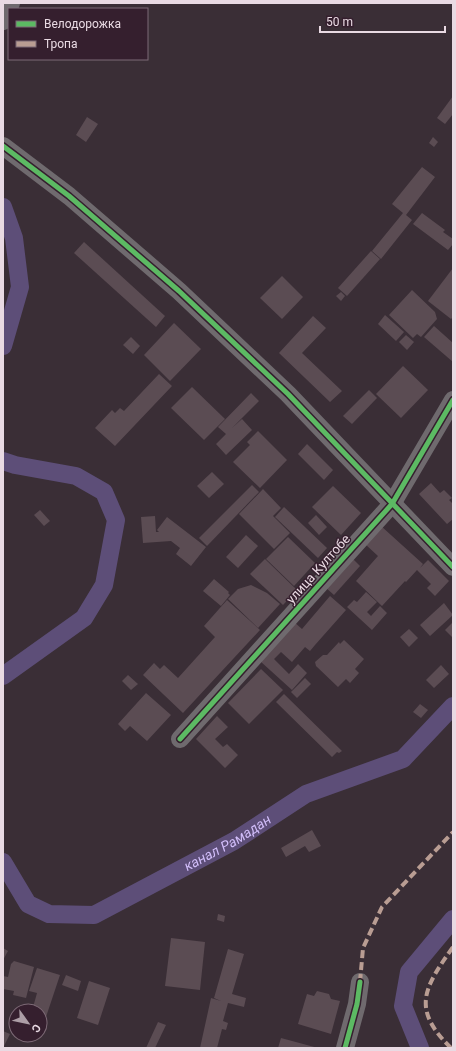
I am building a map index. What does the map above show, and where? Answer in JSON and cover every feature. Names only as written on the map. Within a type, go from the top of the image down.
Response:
[{"type":"street","points":[[3,21],[8,10]]},
{"type":"street","points":[[3,146],[69,196],[179,291],[288,394],[453,567]]},
{"type":"street","name":"улица Култобе","points":[[180,739],[392,504],[453,400]]},
{"type":"street","points":[[345,1048],[357,1004],[360,982]]},
{"type":"building","points":[[453,96],[453,114],[445,124],[437,118]]},
{"type":"building","points":[[87,117],[98,124],[86,142],[76,135]]},
{"type":"building","points":[[433,137],[438,142],[434,147],[429,143]]},
{"type":"building","points":[[422,167],[435,177],[406,215],[412,220],[381,259],[372,251],[403,213],[392,204]]},
{"type":"building","points":[[422,213],[445,230],[443,232],[453,239],[453,244],[448,250],[413,224]]},
{"type":"building","points":[[84,242],[165,316],[156,327],[74,253]]},
{"type":"building","points":[[371,251],[380,259],[347,296],[338,288]]},
{"type":"building","points":[[453,268],[453,317],[451,319],[428,301]]},
{"type":"building","points":[[282,276],[303,297],[282,319],[260,298]]},
{"type":"building","points":[[412,290],[435,312],[437,319],[421,337],[417,334],[413,338],[389,315]]},
{"type":"building","points":[[341,292],[345,296],[341,301],[336,296]]},
{"type":"building","points":[[385,315],[404,332],[396,341],[378,324]]},
{"type":"building","points":[[313,316],[326,328],[302,353],[342,391],[330,402],[279,353]]},
{"type":"building","points":[[174,323],[201,349],[170,381],[144,355]]},
{"type":"building","points":[[434,326],[453,343],[453,362],[424,337]]},
{"type":"building","points":[[406,335],[414,342],[407,350],[399,342]]},
{"type":"building","points":[[131,337],[140,346],[133,354],[123,345]]},
{"type":"building","points":[[403,366],[428,390],[401,418],[376,394]]},
{"type":"building","points":[[159,374],[172,386],[115,446],[95,428],[112,410],[115,413],[120,408],[124,411]]},
{"type":"building","points":[[192,387],[225,419],[204,440],[171,408]]},
{"type":"building","points":[[369,390],[377,398],[352,424],[343,416]]},
{"type":"building","points":[[251,393],[259,401],[232,428],[242,419],[252,430],[226,455],[216,444],[226,434],[218,427]]},
{"type":"building","points":[[258,431],[287,460],[260,488],[233,462],[250,445],[247,442]]},
{"type":"building","points":[[307,444],[333,470],[324,480],[298,454]]},
{"type":"building","points":[[212,472],[224,484],[209,498],[197,486]]},
{"type":"building","points":[[431,483],[440,493],[444,490],[452,498],[449,500],[453,504],[453,519],[447,524],[419,494]]},
{"type":"building","points":[[252,485],[259,492],[207,546],[199,538]]},
{"type":"building","points":[[333,486],[361,513],[341,535],[312,507]]},
{"type":"building","points":[[263,489],[281,508],[273,516],[290,533],[274,549],[239,514]]},
{"type":"building","points":[[284,507],[327,548],[318,558],[275,517]]},
{"type":"building","points":[[40,510],[50,521],[44,526],[34,515]]},
{"type":"building","points":[[316,515],[327,527],[319,535],[308,523]]},
{"type":"building","points":[[155,516],[156,532],[159,532],[157,530],[167,517],[206,547],[191,566],[176,554],[180,548],[171,541],[143,543],[141,517]]},
{"type":"building","points":[[381,526],[423,564],[420,568],[428,560],[449,581],[435,596],[427,588],[431,584],[417,570],[382,606],[356,581],[378,556],[365,544]]},
{"type":"building","points":[[246,535],[258,546],[238,568],[226,557]]},
{"type":"building","points":[[288,537],[315,563],[294,586],[266,559]]},
{"type":"building","points":[[352,558],[360,566],[334,595],[325,587]]},
{"type":"building","points":[[265,559],[297,590],[283,605],[250,574]]},
{"type":"building","points":[[214,579],[229,592],[228,593],[230,595],[221,606],[203,591]]},
{"type":"building","points":[[251,585],[267,593],[280,604],[258,628],[228,599],[238,589]]},
{"type":"building","points":[[366,592],[377,602],[367,612],[371,616],[380,606],[387,613],[372,630],[347,607],[354,600],[357,602]]},
{"type":"building","points":[[330,596],[346,610],[310,651],[305,647],[292,662],[281,652],[274,659],[289,674],[298,664],[307,673],[292,690],[260,661],[294,622],[302,629]]},
{"type":"building","points":[[227,600],[260,630],[183,713],[143,675],[154,663],[160,669],[164,665],[178,678],[215,637],[204,626]]},
{"type":"building","points":[[444,603],[453,615],[430,636],[420,625]]},
{"type":"building","points":[[453,622],[453,638],[445,630]]},
{"type":"building","points":[[409,629],[418,638],[409,647],[400,637]]},
{"type":"building","points":[[344,640],[364,659],[355,669],[359,673],[350,683],[346,679],[338,687],[316,666],[315,662],[323,655],[327,655],[339,642],[340,644]]},
{"type":"building","points":[[441,665],[449,674],[434,688],[426,680]]},
{"type":"building","points":[[261,669],[283,690],[249,724],[228,703]]},
{"type":"building","points":[[128,675],[138,684],[131,690],[122,681]]},
{"type":"building","points":[[305,678],[311,684],[297,698],[291,692]]},
{"type":"building","points":[[146,693],[171,715],[147,741],[130,726],[125,731],[118,724]]},
{"type":"building","points":[[284,694],[342,751],[339,753],[337,752],[332,757],[276,702]]},
{"type":"building","points":[[420,704],[428,710],[421,718],[413,712]]},
{"type":"building","points":[[217,716],[228,727],[215,739],[223,747],[227,744],[238,755],[225,768],[196,739]]},
{"type":"building","points":[[312,830],[321,846],[309,852],[305,846],[286,857],[281,848]]},
{"type":"building","points":[[218,914],[225,916],[224,922],[217,920]]},
{"type":"building","points":[[171,938],[205,942],[200,990],[165,986]]},
{"type":"building","points":[[3,948],[8,951],[3,960]]},
{"type":"building","points":[[228,949],[244,954],[232,994],[246,998],[244,1007],[228,1003],[223,1021],[228,1023],[226,1030],[222,1029],[217,1048],[200,1048],[211,998],[221,1001],[214,998]]},
{"type":"building","points":[[14,961],[34,967],[26,998],[13,995],[14,991],[3,989],[3,976],[8,977],[11,964]]},
{"type":"building","points":[[37,968],[60,975],[48,1011],[48,1003],[34,1003],[37,993],[29,991]]},
{"type":"building","points":[[66,975],[81,981],[78,991],[62,985]]},
{"type":"building","points":[[89,981],[110,988],[98,1025],[77,1018]]},
{"type":"building","points":[[317,991],[329,994],[331,999],[340,1001],[331,1034],[298,1024],[307,994],[314,996]]},
{"type":"building","points":[[158,1022],[166,1025],[155,1048],[146,1048]]},
{"type":"building","points":[[3,1031],[8,1033],[8,1038],[3,1048]]},
{"type":"building","points":[[281,1038],[318,1048],[278,1048]]},
{"type":"waterway","name":"канал Рамадан","points":[[3,207],[14,238],[20,287],[3,346]]},
{"type":"waterway","name":"канал Рамадан","points":[[3,461],[15,465],[76,476],[104,492],[116,520],[104,585],[84,618],[3,676]]},
{"type":"waterway","name":"канал Рамадан","points":[[3,862],[28,904],[49,914],[94,915],[234,841],[306,794],[403,759],[453,706]]},
{"type":"waterway","name":"канал Рамадан","points":[[420,1048],[403,1006],[409,972],[453,919]]},
{"type":"marked path","points":[[360,982],[363,948],[382,907],[453,832]]},
{"type":"marked path","points":[[451,1048],[438,1034],[430,1021],[426,1009],[426,998],[429,986],[435,974],[453,947]]},
{"type":"cycle path","points":[[3,146],[69,196],[179,291],[288,394],[453,567]]},
{"type":"cycle path","points":[[180,739],[392,504],[453,400]]},
{"type":"cycle path","points":[[345,1048],[357,1004],[360,982]]}]
